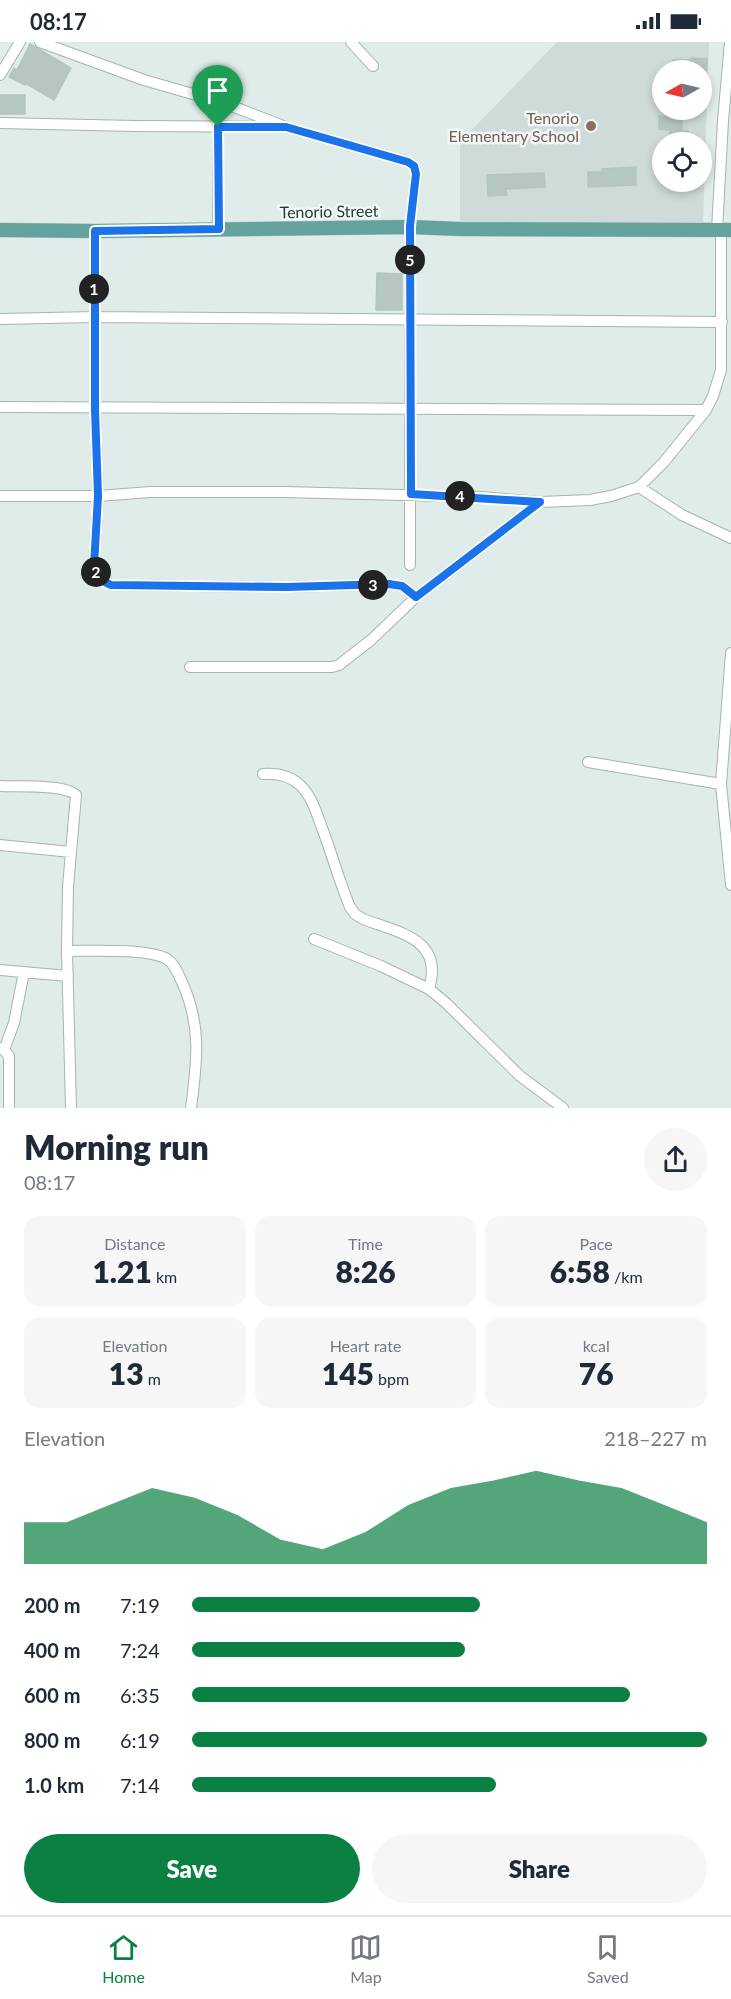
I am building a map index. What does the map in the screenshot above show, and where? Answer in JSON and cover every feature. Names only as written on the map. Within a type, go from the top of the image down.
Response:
[{"type":"main road","name":"Tenorio Street","points":[[0,230],[95,231],[410,226],[460,229],[723,230]]},
{"type":"street","points":[[0,75],[21,42]]},
{"type":"street","points":[[40,42],[144,80],[224,103],[286,127],[411,164],[416,174],[410,226],[411,565]]},
{"type":"street","points":[[351,42],[373,66]]},
{"type":"street","points":[[0,496],[98,496],[150,492],[411,494],[540,502],[590,500],[639,487],[664,462],[706,410],[721,370],[722,322],[726,309],[723,121],[730,42]]},
{"type":"street","points":[[0,123],[286,127]]},
{"type":"street","points":[[218,127],[219,229]]},
{"type":"street","points":[[95,231],[95,409],[98,496],[94,566],[101,579],[111,585],[287,587],[389,584],[402,586],[416,597]]},
{"type":"street","points":[[0,319],[94,317],[722,322]]},
{"type":"street","points":[[0,407],[706,410]]},
{"type":"street","points":[[639,487],[682,515],[731,538]]},
{"type":"street","points":[[190,668],[332,667],[339,665],[371,640],[416,597],[540,502]]},
{"type":"street","points":[[731,653],[721,784],[731,885]]},
{"type":"street","points":[[588,762],[721,784]]},
{"type":"street","points":[[262,774],[276,773],[290,778],[305,790],[316,813],[350,907],[363,919],[416,940],[424,947],[430,956],[433,968],[429,989]]},
{"type":"street","points":[[0,786],[62,789],[75,793],[77,801],[68,887],[67,951],[71,1108]]},
{"type":"street","points":[[0,845],[71,852]]},
{"type":"street","points":[[314,939],[381,966],[429,989],[520,1076],[563,1108]]},
{"type":"street","points":[[67,951],[131,952],[164,958],[172,963],[186,992],[195,1021],[197,1056],[191,1108]]},
{"type":"street","points":[[0,970],[68,976]]},
{"type":"street","points":[[9,1108],[10,1059],[8,1052],[2,1049],[14,1023],[24,972]]},
{"type":"shaded area","name":"Tenorio Elementary School","points":[[557,42],[709,42],[708,60],[652,60],[652,120],[706,120],[706,132],[652,132],[652,192],[704,192],[703,222],[460,223],[460,142]]},
{"type":"building","points":[[30,44],[71,68],[54,100],[25,83],[25,85],[9,77],[14,68],[17,70]]},
{"type":"building","points":[[0,95],[25,95],[25,114],[0,114]]},
{"type":"building","points":[[659,120],[682,120],[682,131],[688,132],[670,132],[670,130],[659,129]]},
{"type":"building","points":[[636,167],[636,185],[588,187],[588,172]]},
{"type":"building","points":[[544,173],[545,187],[506,189],[507,195],[488,196],[487,175]]},
{"type":"building","points":[[377,273],[402,274],[402,310],[376,310]]},
{"type":"place","name":"Tenorio Elementary School","points":[[591,126]]},
{"type":"route","points":[[218,127],[286,127],[408,162],[414,166],[416,174],[410,226],[411,494],[540,502],[416,597],[402,586],[389,584],[287,587],[111,585],[105,583],[96,572],[94,566],[98,496],[95,409],[95,231],[219,229],[218,127]]}]
